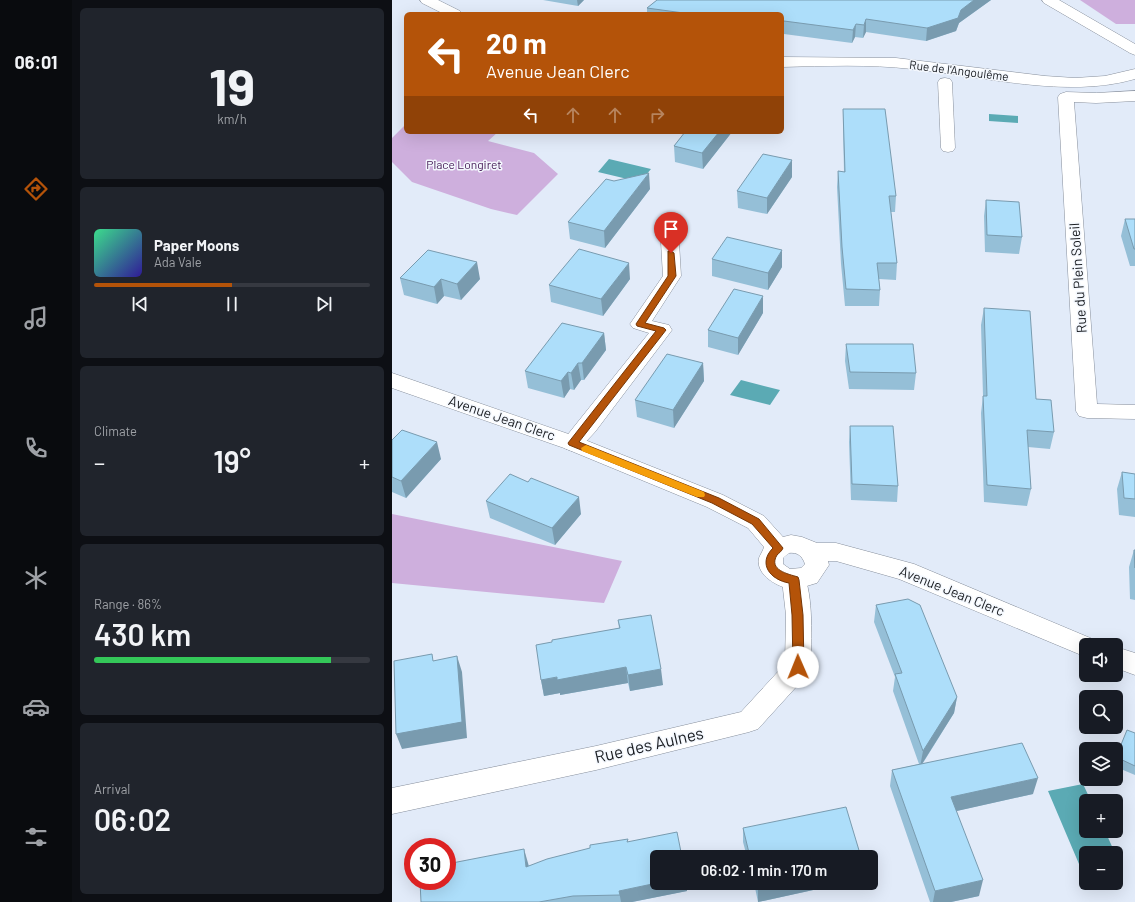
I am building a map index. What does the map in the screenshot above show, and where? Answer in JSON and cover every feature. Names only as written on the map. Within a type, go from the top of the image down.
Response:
[{"type":"street","points":[[427,0],[451,12]]},
{"type":"street","points":[[1049,0],[1135,50]]},
{"type":"street","name":"Rue de l'Angoulême","points":[[784,64],[864,61],[912,64],[1052,82],[1079,84],[1108,82],[1135,74]]},
{"type":"street","name":"Rue de l'Angoulême","points":[[784,64],[900,78]]},
{"type":"street","name":"Rue de l'Angoulême","points":[[922,80],[1066,97],[1096,98],[1135,96]]},
{"type":"street","name":"Rue du Plein Soleil","points":[[1066,97],[1087,411],[1135,412]]},
{"type":"street","points":[[572,443],[587,427],[662,330],[640,324],[672,276],[670,242]]},
{"type":"street","name":"Avenue Jean Clerc","points":[[392,380],[572,443],[715,501],[756,522],[779,548],[791,544],[803,546],[813,552],[836,552],[905,571],[1079,644]]},
{"type":"street","points":[[779,548],[772,555],[770,564],[774,572],[783,578],[794,580],[809,576],[817,565],[813,552]]},
{"type":"street","name":"Rue des Aulnes","points":[[392,801],[596,758],[749,721],[798,667],[798,615],[794,580]]},
{"type":"street","points":[[1123,660],[1135,664]]},
{"type":"lane","points":[[945,82],[948,148]]},
{"type":"green space","points":[[1080,0],[1135,0],[1135,24],[1116,24]]},
{"type":"green space","name":"Place Longiret","points":[[404,126],[404,134],[496,134],[488,141],[534,153],[558,174],[517,215],[491,209],[412,182],[392,162],[392,138]]},
{"type":"green space","points":[[392,514],[622,561],[604,603],[392,583]]},
{"type":"water","points":[[989,114],[1018,116],[1018,123],[989,121]]},
{"type":"water","points":[[609,159],[651,169],[640,182],[598,172]]},
{"type":"water","points":[[741,380],[780,390],[770,405],[730,395]]},
{"type":"water","points":[[1079,785],[1084,786],[1088,794],[1079,794],[1079,838],[1108,838],[1112,846],[1079,846],[1079,864],[1048,791]]},
{"type":"building","points":[[657,0],[974,0],[961,10],[958,18],[927,28],[866,19],[864,25],[856,24],[853,30],[784,21],[784,12],[676,12],[647,8]]},
{"type":"building","points":[[843,109],[885,109],[896,196],[889,196],[897,263],[877,263],[880,290],[846,289],[838,171],[845,172]]},
{"type":"building","points":[[683,134],[717,134],[702,153],[674,146]]},
{"type":"building","points":[[763,154],[792,160],[767,198],[737,191]]},
{"type":"building","points":[[649,173],[604,231],[568,222],[606,179],[614,181]]},
{"type":"building","points":[[986,200],[1019,202],[1022,237],[987,235]]},
{"type":"building","points":[[1125,219],[1135,219],[1135,249],[1134,249]]},
{"type":"building","points":[[727,237],[782,250],[768,273],[712,259]]},
{"type":"building","points":[[579,249],[629,263],[601,299],[549,285]]},
{"type":"building","points":[[428,250],[477,262],[457,284],[441,279],[434,287],[400,278]]},
{"type":"building","points":[[734,289],[763,296],[738,338],[708,330]]},
{"type":"building","points":[[984,308],[1030,311],[1036,399],[1051,400],[1054,432],[1027,430],[1031,489],[987,485],[983,396],[987,396]]},
{"type":"building","points":[[562,323],[604,333],[582,363],[578,363],[571,373],[568,372],[561,381],[525,371]]},
{"type":"building","points":[[846,344],[913,344],[916,373],[850,372]]},
{"type":"building","points":[[667,354],[703,363],[673,410],[635,400]]},
{"type":"building","points":[[850,426],[893,426],[898,486],[852,484]]},
{"type":"building","points":[[402,430],[437,442],[401,481],[392,477],[392,440]]},
{"type":"building","points":[[1122,472],[1135,474],[1135,499],[1124,498]]},
{"type":"building","points":[[510,474],[528,482],[531,478],[579,497],[552,528],[486,501]]},
{"type":"building","points":[[908,599],[920,605],[957,697],[923,751],[895,674],[902,673],[876,605]]},
{"type":"building","points":[[651,615],[661,669],[628,675],[626,667],[557,680],[557,677],[541,680],[536,645],[552,642],[552,640],[620,628],[618,620]]},
{"type":"building","points":[[432,654],[433,661],[457,656],[462,722],[396,734],[394,661]]},
{"type":"building","points":[[1127,730],[1135,733],[1135,766],[1123,760],[1122,742]]},
{"type":"building","points":[[1022,743],[1038,778],[951,797],[983,880],[935,891],[892,770]]},
{"type":"building","points":[[846,807],[859,850],[748,850],[743,828]]},
{"type":"building","points":[[677,832],[681,850],[650,850],[650,884],[619,891],[620,895],[573,896],[539,902],[421,902],[420,890],[456,890],[456,862],[524,849],[526,867],[547,859],[590,848],[590,845],[628,839],[627,842]]},
{"type":"slow traffic","points":[[586,448],[700,495]]},
{"type":"route","points":[[671,253],[672,276],[640,324],[662,330],[587,427],[572,443],[715,501],[756,522],[779,548],[772,555],[770,564],[774,572],[783,578],[794,580],[798,615],[798,667]]}]
